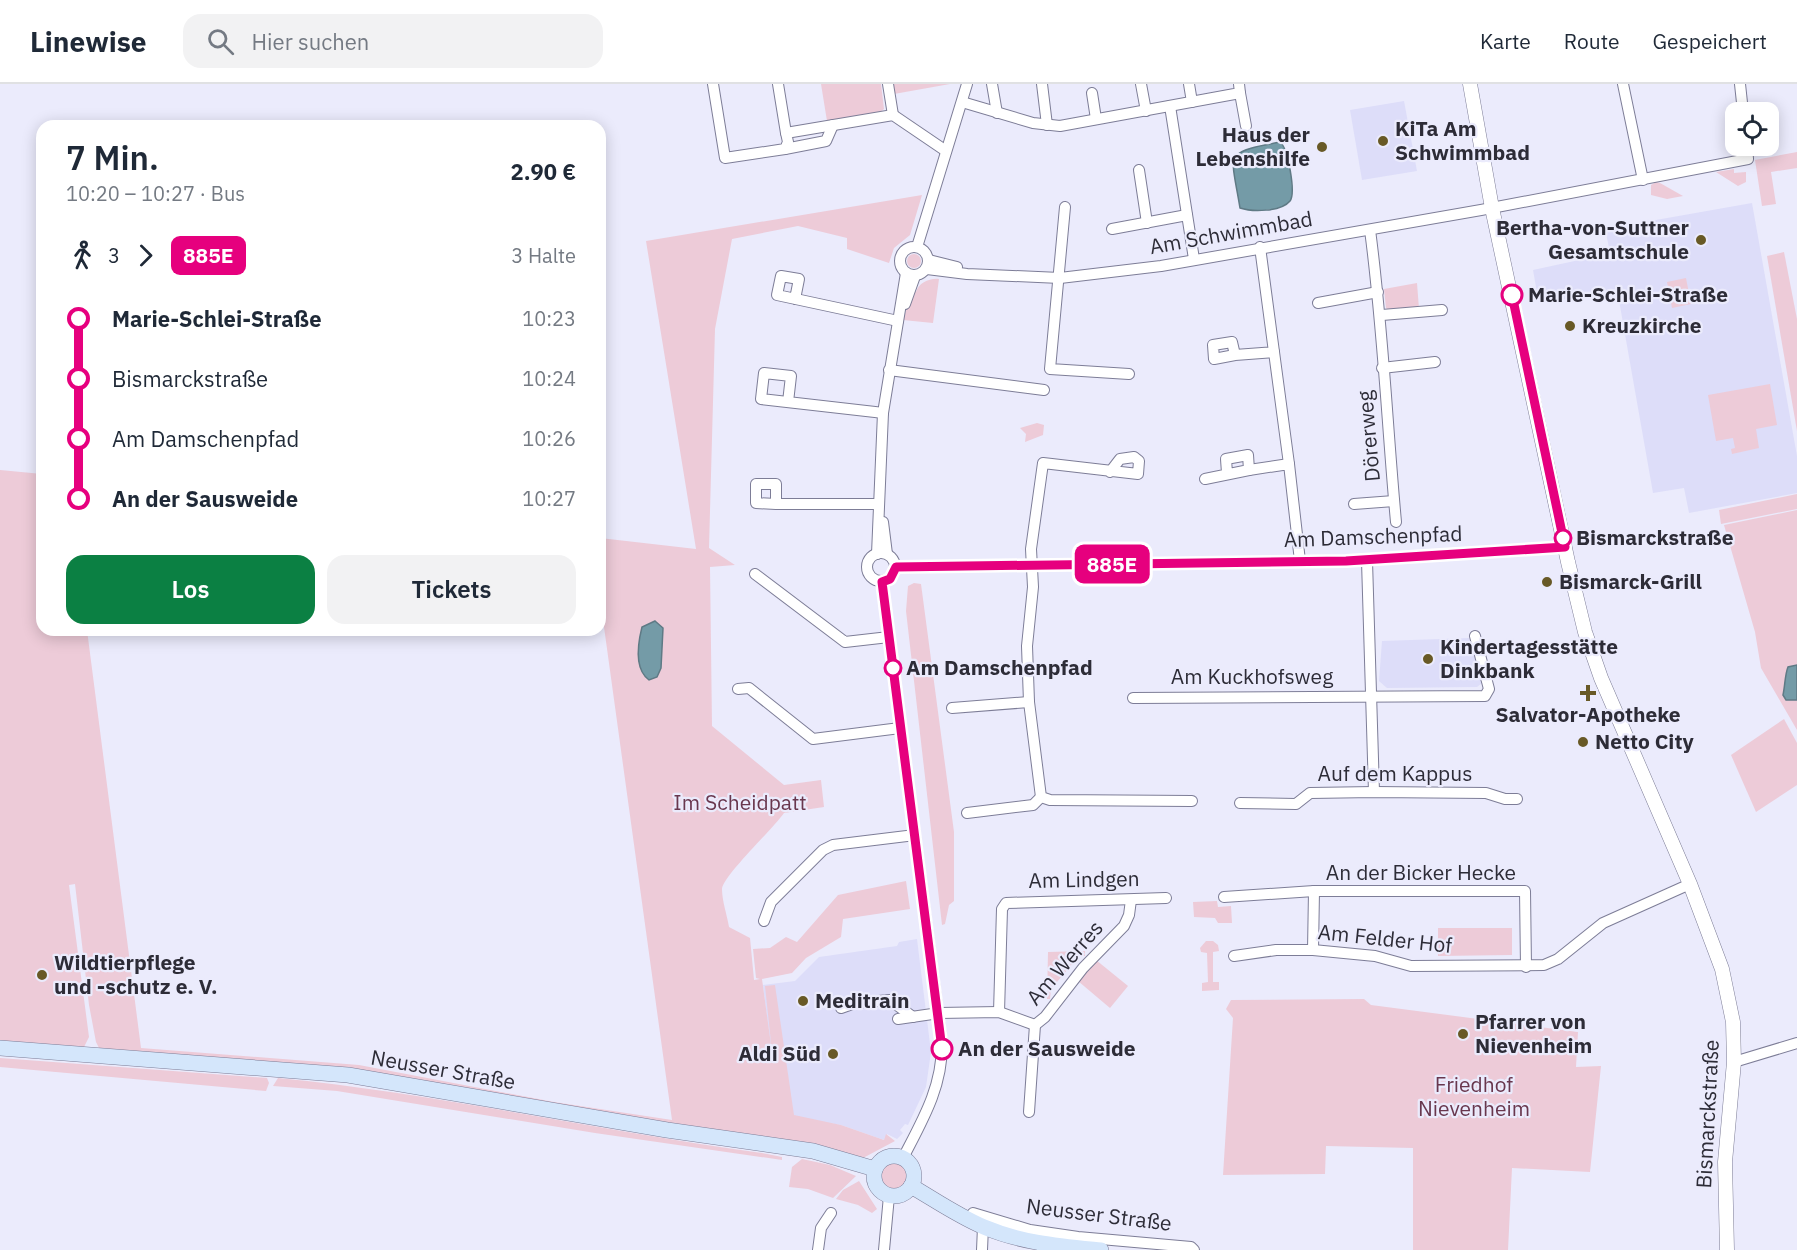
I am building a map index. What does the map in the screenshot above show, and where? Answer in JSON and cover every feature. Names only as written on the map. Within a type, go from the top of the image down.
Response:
[{"type":"main road","name":"Neusser Straße","points":[[0,1048],[348,1075],[667,1130],[813,1151],[874,1169]]},
{"type":"main road","points":[[886,1157],[903,1158],[913,1171],[911,1186],[900,1196],[889,1196],[875,1184],[874,1169],[886,1157]]},
{"type":"main road","name":"Neusser Straße","points":[[911,1186],[984,1227],[1026,1241],[1101,1250]]},
{"type":"street","points":[[713,84],[726,158],[822,143],[827,140],[833,125]]},
{"type":"street","points":[[778,84],[788,142],[784,149]]},
{"type":"street","points":[[888,84],[893,116]]},
{"type":"street","points":[[917,247],[967,84]]},
{"type":"street","points":[[992,84],[997,113]]},
{"type":"street","points":[[1042,84],[1047,125]]},
{"type":"street","points":[[1141,84],[1146,111]]},
{"type":"street","points":[[1190,84],[1192,102]]},
{"type":"street","name":"Bismarckstraße","points":[[1470,84],[1492,208],[1575,596],[1601,678],[1690,884],[1722,969],[1733,1022],[1734,1062],[1725,1162],[1727,1250]]},
{"type":"street","points":[[1623,84],[1643,180]]},
{"type":"street","points":[[1740,84],[1742,102]]},
{"type":"street","points":[[962,102],[997,113],[1060,126],[1192,102],[1240,89],[1246,126]]},
{"type":"street","points":[[1092,93],[1096,119]]},
{"type":"street","points":[[1170,106],[1194,259]]},
{"type":"street","points":[[786,133],[893,116],[946,151]]},
{"type":"street","points":[[1492,208],[1748,159],[1748,156]]},
{"type":"street","points":[[1139,170],[1147,223]]},
{"type":"street","points":[[1065,207],[1050,369],[1129,374]]},
{"type":"street","name":"Am Schwimmbad","points":[[928,265],[974,274],[1060,278],[1194,259],[1492,208]]},
{"type":"street","points":[[1112,229],[1187,215]]},
{"type":"street","name":"Dörerweg","points":[[1370,230],[1382,315],[1382,368],[1396,522]]},
{"type":"street","points":[[882,554],[879,507],[883,413],[898,321],[911,274],[928,265],[925,252],[917,247],[907,248],[901,256],[900,265],[911,274]]},
{"type":"street","points":[[1260,247],[1281,396],[1300,561]]},
{"type":"street","points":[[1318,303],[1378,292]]},
{"type":"street","points":[[795,299],[898,321]]},
{"type":"street","points":[[1382,315],[1442,310]]},
{"type":"street","points":[[1235,355],[1274,352]]},
{"type":"street","name":"Dörerweg","points":[[1382,368],[1435,362]]},
{"type":"street","points":[[889,370],[1044,390]]},
{"type":"street","points":[[788,402],[883,413]]},
{"type":"street","points":[[1041,797],[1029,702],[1027,646],[1033,587],[1031,549],[1043,463],[1110,472]]},
{"type":"street","points":[[1205,479],[1227,473],[1289,464]]},
{"type":"street","name":"Dörerweg","points":[[1354,504],[1394,501]]},
{"type":"street","points":[[776,504],[879,507]]},
{"type":"street","name":"Am Damschenpfad","points":[[896,567],[1367,561],[1565,547]]},
{"type":"street","points":[[882,554],[893,560],[896,567],[890,579],[882,582],[873,580],[867,572],[870,559],[882,554]]},
{"type":"street","points":[[1367,561],[1374,792]]},
{"type":"street","points":[[755,574],[845,642],[889,637]]},
{"type":"street","points":[[882,582],[939,1013],[942,1052],[938,1083],[926,1115],[903,1158]]},
{"type":"street","name":"Am Kuckhofsweg","points":[[1133,698],[1485,696],[1489,689],[1475,636]]},
{"type":"street","points":[[738,689],[749,688],[813,739],[900,728]]},
{"type":"street","points":[[952,708],[1029,702]]},
{"type":"street","name":"Auf dem Kappus","points":[[1240,803],[1296,804],[1310,793],[1374,792],[1486,793],[1505,799],[1517,799]]},
{"type":"street","points":[[1041,797],[1050,800],[1192,801]]},
{"type":"street","points":[[967,813],[1033,805],[1041,797]]},
{"type":"street","points":[[764,921],[771,902],[823,850],[833,845],[915,835]]},
{"type":"street","name":"Am Felder Hof","points":[[1234,956],[1276,950],[1313,950],[1375,956],[1411,966],[1526,967],[1558,959],[1603,923],[1690,884]]},
{"type":"street","name":"An der Bicker Hecke","points":[[1224,897],[1314,891],[1526,891],[1526,967]]},
{"type":"street","name":"An der Bicker Hecke","points":[[1313,950],[1314,891]]},
{"type":"street","name":"Am Lindgen","points":[[999,1012],[1002,909],[1006,903],[1027,900],[1166,898]]},
{"type":"street","name":"Am Werres","points":[[939,1013],[999,1012],[1035,1025],[1045,1017],[1083,968],[1124,926],[1129,915],[1131,900]]},
{"type":"street","points":[[841,1008],[855,1003],[890,1000],[913,1017]]},
{"type":"street","points":[[898,1019],[939,1013]]},
{"type":"street","points":[[1029,1112],[1035,1025]]},
{"type":"street","points":[[1734,1062],[1797,1043]]},
{"type":"street","points":[[884,1250],[889,1196]]},
{"type":"street","points":[[818,1250],[821,1228],[831,1213]]},
{"type":"street","name":"Neusser Straße","points":[[968,1220],[973,1213],[1030,1230],[1078,1238],[1182,1246],[1194,1250]]},
{"type":"street","points":[[982,1250],[984,1227]]},
{"type":"shaded area","name":"KiTa Am Schwimmbad","points":[[1404,101],[1417,171],[1362,180],[1350,110]]},
{"type":"shaded area","points":[[1280,142],[1286,153],[1290,171],[1292,196],[1290,201],[1286,205],[1266,210],[1240,208],[1234,176],[1235,158],[1239,153],[1248,149]]},
{"type":"shaded area","points":[[1752,203],[1797,456],[1797,493],[1689,513],[1684,488],[1653,493],[1617,289],[1539,304],[1533,270],[1616,252],[1610,252],[1605,229]]},
{"type":"shaded area","points":[[655,621],[663,628],[661,668],[657,677],[649,680],[639,663],[639,648],[642,627]]},
{"type":"shaded area","name":"Kindertagesstätte Dinkbank","points":[[1469,638],[1482,683],[1477,687],[1387,688],[1379,681],[1382,641]]},
{"type":"shaded area","points":[[1797,665],[1797,700],[1786,700],[1783,695],[1787,670],[1788,667]]},
{"type":"shaded area","points":[[917,939],[931,1052],[926,1087],[908,1125],[905,1124],[900,1130],[903,1133],[897,1139],[887,1134],[884,1140],[841,1125],[779,1115],[763,985],[795,981],[819,957],[897,946],[899,942]]},
{"type":"green space","points":[[821,84],[881,84],[884,109],[880,112],[827,121]]},
{"type":"green space","points":[[892,84],[950,84],[894,94]]},
{"type":"green space","points":[[1797,152],[1797,168],[1771,172],[1776,204],[1762,206],[1755,160]]},
{"type":"green space","points":[[1734,169],[1734,173],[1746,172],[1746,182],[1738,186],[1716,172]]},
{"type":"green space","points":[[1656,182],[1683,196],[1667,199],[1651,195],[1651,185]]},
{"type":"green space","name":"Im Scheidpatt","points":[[922,195],[910,235],[894,248],[889,263],[847,249],[847,238],[798,226],[732,239],[715,329],[709,548],[735,565],[710,567],[712,726],[784,785],[821,780],[824,807],[784,813],[739,863],[722,889],[729,927],[750,938],[754,980],[760,979],[756,978],[753,949],[770,948],[786,937],[797,942],[838,895],[906,881],[910,909],[843,919],[841,937],[806,958],[792,973],[762,979],[772,1052],[765,986],[775,985],[794,1115],[841,1125],[884,1140],[886,1134],[895,1141],[863,1158],[605,1115],[100,1050],[96,1042],[89,1005],[75,884],[69,885],[89,1037],[83,1049],[0,1043],[0,470],[36,473],[36,636],[88,636],[141,1048],[359,1065],[554,1102],[672,1120],[605,636],[606,539],[696,549],[646,241]]},
{"type":"green space","points":[[1784,252],[1797,319],[1797,431],[1767,256]]},
{"type":"green space","points":[[911,254],[917,254],[921,261],[917,268],[911,268],[907,264],[907,258]]},
{"type":"green space","points":[[1686,278],[1691,304],[1672,308],[1667,282]]},
{"type":"green space","points":[[939,279],[933,323],[903,320],[912,292],[916,292],[925,282]]},
{"type":"green space","points":[[1417,283],[1419,309],[1391,312],[1386,308],[1384,289]]},
{"type":"green space","points":[[1770,384],[1777,425],[1756,429],[1759,448],[1732,454],[1731,449],[1735,448],[1733,438],[1716,441],[1708,395]]},
{"type":"green space","points":[[1037,423],[1044,425],[1043,435],[1025,442],[1026,434],[1020,428]]},
{"type":"green space","points":[[1797,494],[1797,509],[1721,524],[1719,510]]},
{"type":"green space","points":[[1797,510],[1797,730],[1761,668],[1755,632],[1724,525]]},
{"type":"green space","points":[[914,583],[921,584],[954,832],[954,901],[949,905],[945,924],[942,925],[906,611],[908,586]]},
{"type":"green space","points":[[1784,719],[1797,743],[1797,785],[1756,812],[1731,755]]},
{"type":"green space","points":[[1217,901],[1218,907],[1231,906],[1232,923],[1218,923],[1215,918],[1194,917],[1193,902]]},
{"type":"green space","points":[[1438,928],[1512,928],[1512,955],[1438,956]]},
{"type":"green space","points":[[1206,941],[1213,941],[1218,945],[1219,951],[1213,952],[1213,982],[1219,982],[1219,990],[1202,991],[1202,983],[1208,982],[1207,953],[1201,952],[1200,948]]},
{"type":"green space","points":[[1085,951],[1085,956],[1079,956],[1051,989],[1050,999],[1047,999],[1048,952]]},
{"type":"green space","points":[[1096,960],[1128,986],[1110,1008],[1078,981]]},
{"type":"green space","name":"Friedhof Nievenheim","points":[[1364,999],[1371,1005],[1578,1032],[1576,1067],[1601,1066],[1590,1172],[1512,1168],[1508,1250],[1413,1250],[1413,1148],[1326,1146],[1325,1174],[1223,1175],[1233,1018],[1226,1009],[1231,1000]]},
{"type":"green space","points":[[0,1058],[267,1078],[269,1083],[266,1091],[0,1067]]},
{"type":"green space","points":[[278,1078],[399,1093],[762,1153],[782,1157],[782,1160],[595,1133],[337,1091],[273,1086]]},
{"type":"green space","points":[[802,1159],[830,1165],[856,1176],[833,1198],[808,1189],[789,1187],[792,1167]]},
{"type":"green space","points":[[894,1161],[905,1165],[909,1176],[905,1187],[894,1191],[883,1187],[879,1176],[883,1165]]},
{"type":"green space","points":[[859,1181],[877,1209],[872,1213],[858,1205],[836,1199],[843,1190]]},
{"type":"bus line","name":"885E","points":[[942,1049],[882,582],[893,576],[896,567],[1367,561],[1565,547],[1512,295]]},
{"type":"place","name":"KiTa Am Schwimmbad","points":[[1383,141]]},
{"type":"place","name":"Haus der Lebenshilfe","points":[[1322,147]]},
{"type":"place","name":"Bertha-von-Suttner Gesamtschule","points":[[1701,240]]},
{"type":"place","name":"Marie-Schlei-Straße","points":[[1512,295]]},
{"type":"place","name":"Kreuzkirche","points":[[1570,326]]},
{"type":"place","name":"Bismarckstraße","points":[[1563,538]]},
{"type":"place","name":"Bismarck-Grill","points":[[1547,582]]},
{"type":"place","name":"Kindertagesstätte Dinkbank","points":[[1428,659]]},
{"type":"place","name":"Am Damschenpfad","points":[[893,668]]},
{"type":"place","name":"Salvator-Apotheke","points":[[1588,693]]},
{"type":"place","name":"Netto City","points":[[1583,742]]},
{"type":"place","name":"Wildtierpflege und -schutz e. V.","points":[[42,975]]},
{"type":"place","name":"Meditrain","points":[[803,1001]]},
{"type":"place","name":"Pfarrer von Nievenheim","points":[[1463,1034]]},
{"type":"place","name":"An der Sausweide","points":[[942,1049]]},
{"type":"place","name":"Aldi Süd","points":[[833,1054]]}]
